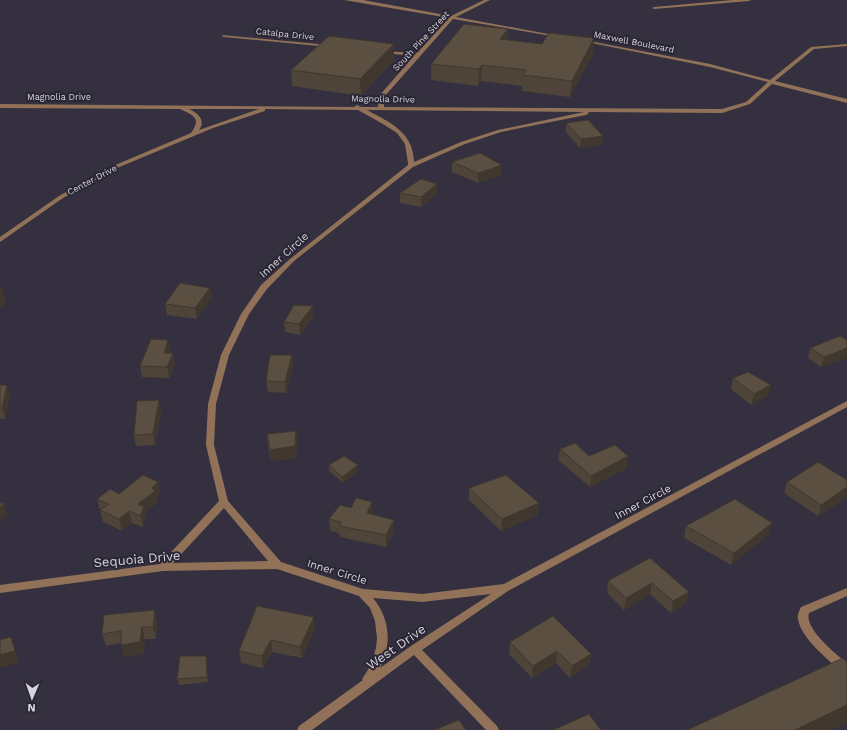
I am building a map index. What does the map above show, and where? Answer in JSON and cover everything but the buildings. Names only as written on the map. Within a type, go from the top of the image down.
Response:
[{"type":"street","points":[[346,0],[452,17],[565,38]]},
{"type":"street","points":[[355,0],[392,7]]},
{"type":"street","name":"South Pine Street","points":[[381,108],[381,97],[452,17],[488,0]]},
{"type":"street","points":[[654,8],[749,0]]},
{"type":"street","name":"Catalpa Drive","points":[[224,36],[337,47]]},
{"type":"street","name":"Maxwell Boulevard","points":[[579,40],[703,64],[847,102]]},
{"type":"street","name":"Magnolia Drive","points":[[0,106],[176,106],[722,111],[748,103],[813,48],[847,45]]},
{"type":"street","points":[[380,52],[417,55]]},
{"type":"street","points":[[0,110],[31,106]]},
{"type":"street","points":[[176,106],[187,110],[198,117],[199,126],[193,135]]},
{"type":"street","name":"Center Drive","points":[[0,240],[25,220],[86,182],[115,168],[193,135],[248,114],[279,107]]},
{"type":"street","points":[[357,108],[391,126],[404,137],[409,147],[412,166]]},
{"type":"street","name":"Inner Circle","points":[[604,110],[532,123],[500,131],[463,144],[412,166],[292,260],[264,287],[245,314],[225,355],[212,404],[210,445],[224,502],[278,565],[363,593],[422,598],[506,588],[847,404]]},
{"type":"street","points":[[162,567],[224,502]]},
{"type":"street","name":"Sequoia Drive","points":[[1,588],[162,567],[278,565]]},
{"type":"street","name":"West Drive","points":[[303,730],[415,649],[506,588]]},
{"type":"street","points":[[847,592],[805,610],[802,617],[805,626],[815,639],[847,670]]},
{"type":"street","points":[[360,689],[374,672],[381,653],[381,629],[378,613],[363,593]]},
{"type":"street","points":[[415,649],[493,730]]}]
